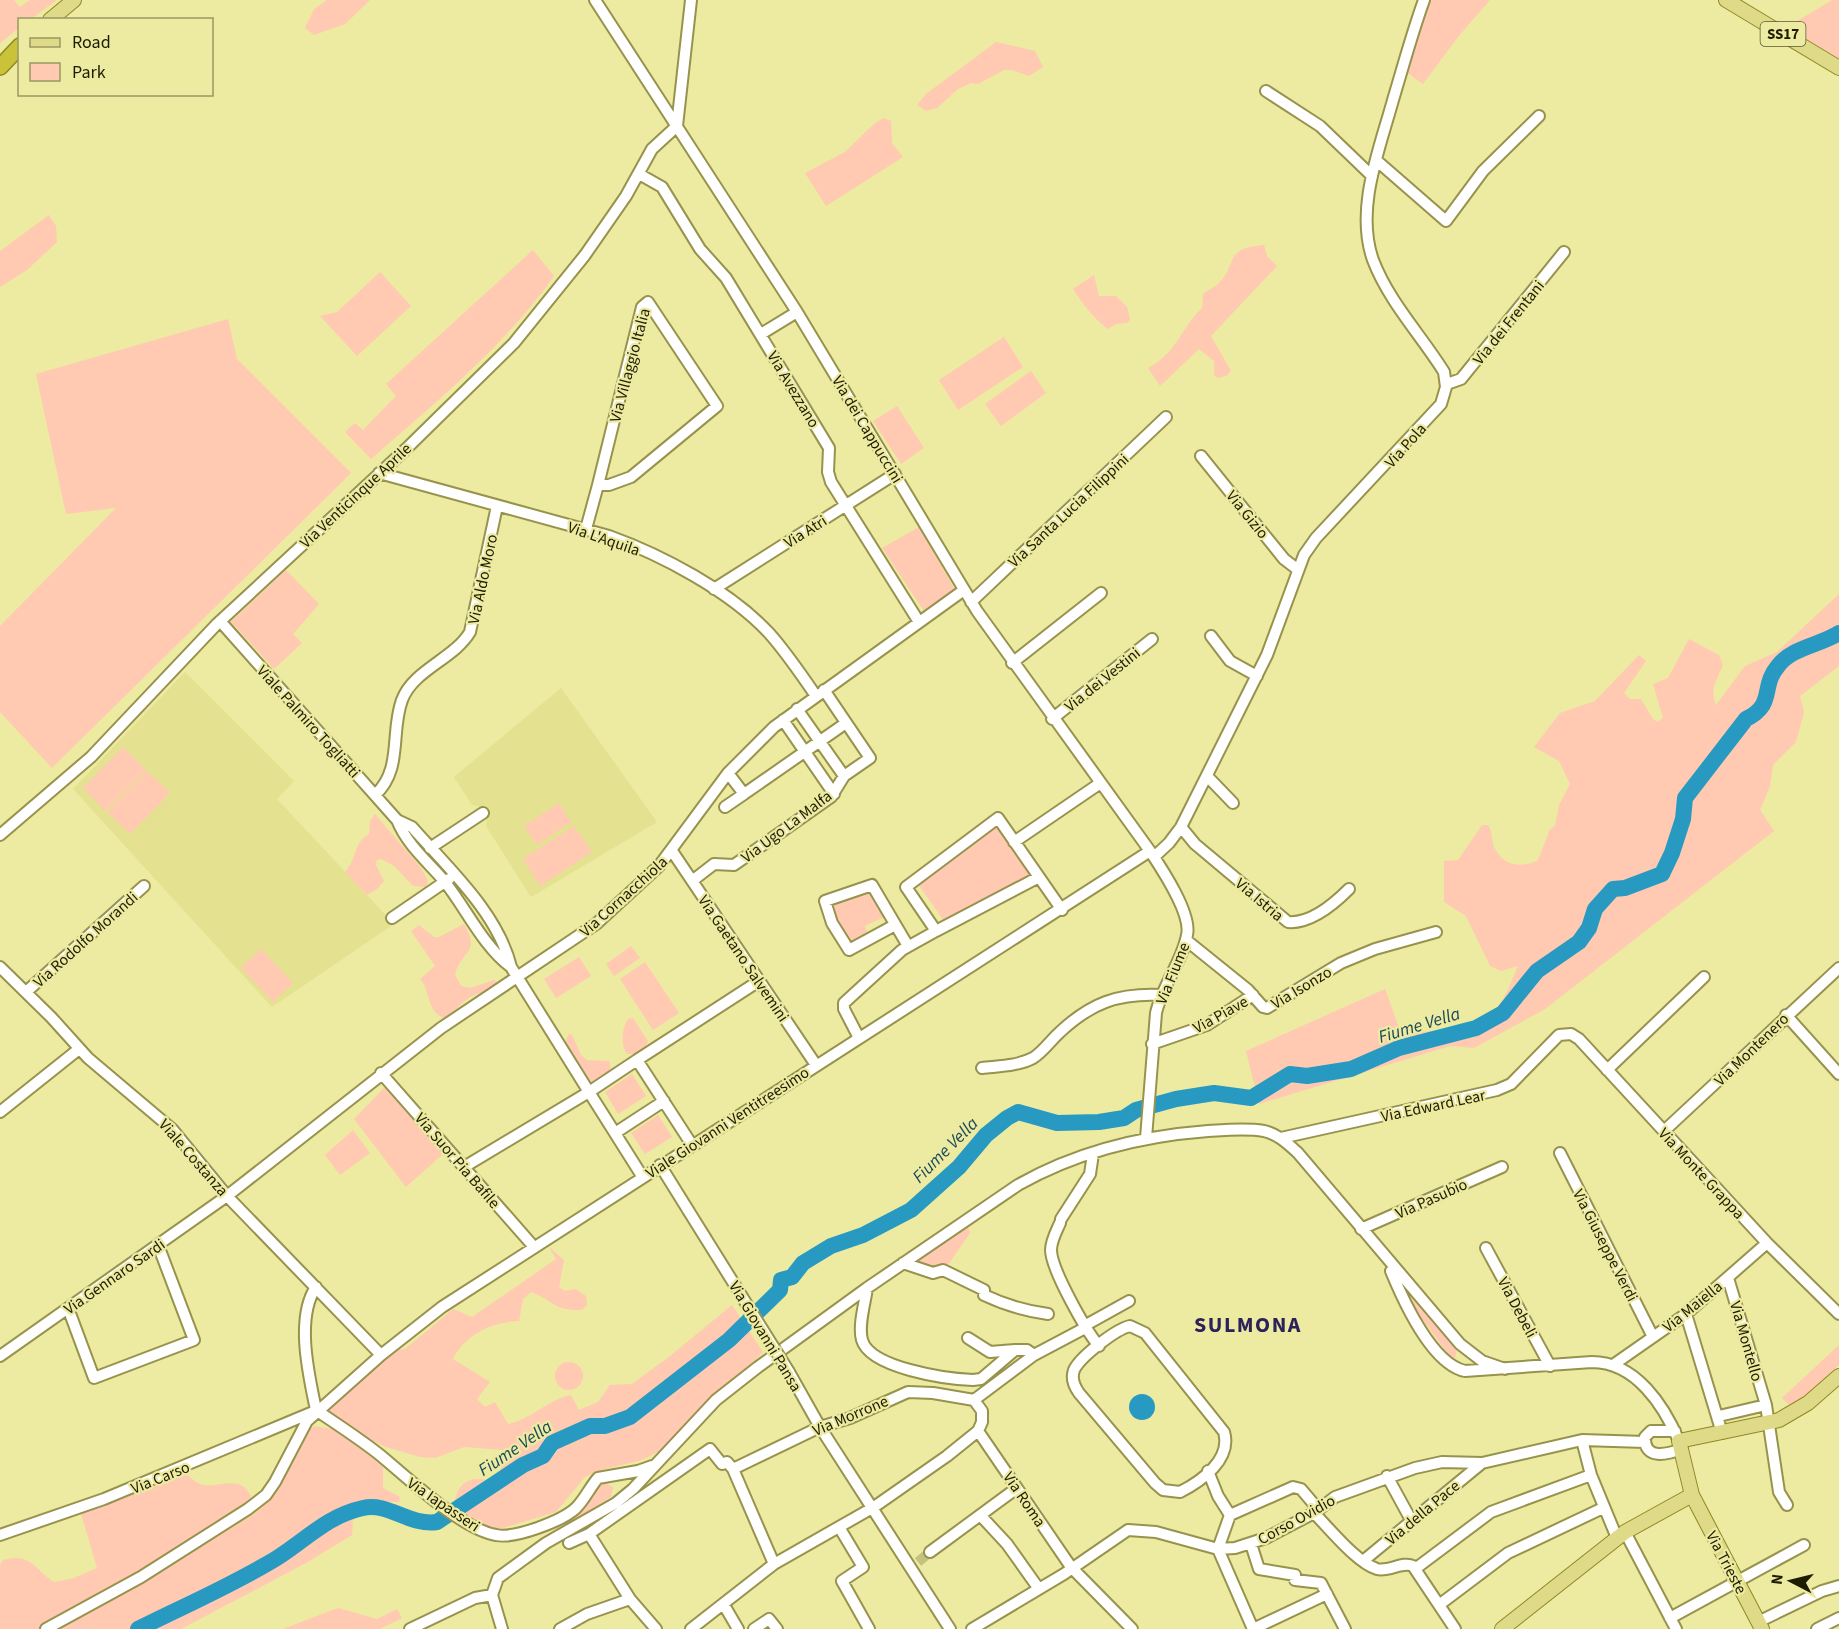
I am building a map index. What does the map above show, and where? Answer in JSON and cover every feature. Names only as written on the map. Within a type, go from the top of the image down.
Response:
[{"type":"highway","points":[[0,53],[18,45]]},
{"type":"highway","points":[[0,59],[18,46]]},
{"type":"highway","points":[[0,67],[18,46]]},
{"type":"main road","points":[[52,18],[74,0]]},
{"type":"main road","name":"SS17","points":[[1726,0],[1839,68]]},
{"type":"main road","points":[[1678,1440],[1768,1424],[1794,1413],[1839,1376]]},
{"type":"main road","name":"Via Trieste","points":[[1678,1440],[1692,1496],[1760,1625]]},
{"type":"main road","points":[[1502,1629],[1621,1535],[1692,1496]]},
{"type":"street","name":"Via dei Cappuccini","points":[[595,0],[797,312],[971,602],[1052,719],[1152,854]]},
{"type":"street","points":[[677,126],[691,0]]},
{"type":"street","points":[[1424,0],[1376,160],[1366,224],[1374,263],[1386,288],[1444,372],[1447,384]]},
{"type":"street","points":[[1266,91],[1320,126],[1372,176]]},
{"type":"street","points":[[1376,160],[1446,221],[1483,171],[1539,116]]},
{"type":"street","name":"Via Venticinque Aprile","points":[[0,835],[91,757],[220,621],[379,474],[514,343],[585,255],[639,174],[652,149],[677,126]]},
{"type":"street","name":"Via Avezzano","points":[[639,174],[662,187],[700,249],[726,278],[829,448],[828,475],[919,622]]},
{"type":"street","name":"Via dei Frentani","points":[[1447,384],[1461,379],[1564,252]]},
{"type":"street","name":"Via Villaggio Italia","points":[[586,529],[642,307],[647,302],[717,406],[631,477],[609,485],[598,486]]},
{"type":"street","points":[[761,334],[797,312]]},
{"type":"street","name":"Via Pola","points":[[1152,854],[1169,843],[1181,827],[1257,676],[1274,639],[1297,569],[1316,538],[1441,404],[1447,384]]},
{"type":"street","name":"Via Santa Lucia Filippini","points":[[971,602],[1166,417]]},
{"type":"street","name":"Via Gizio","points":[[1201,456],[1284,559],[1297,569]]},
{"type":"street","name":"Via L'Aquila","points":[[379,474],[586,529],[632,545],[714,589],[768,632],[846,723],[870,758],[844,777]]},
{"type":"street","name":"Via Atri","points":[[714,589],[895,474]]},
{"type":"street","name":"Via Aldo Moro","points":[[375,795],[385,785],[392,769],[400,706],[404,695],[412,684],[463,642],[470,632],[498,506]]},
{"type":"street","name":"Via Cornacchiola","points":[[227,1196],[441,1028],[518,978],[610,913],[672,851],[728,773],[783,720],[964,590]]},
{"type":"street","points":[[1012,663],[1101,593]]},
{"type":"street","name":"Viale Palmiro Togliatti","points":[[220,621],[397,820],[403,835],[450,879],[506,945],[511,967],[642,1176]]},
{"type":"street","points":[[1211,636],[1230,661],[1257,676]]},
{"type":"street","name":"Via dei Vestini","points":[[1052,719],[1152,639]]},
{"type":"street","points":[[797,709],[844,777]]},
{"type":"street","points":[[783,720],[834,794]]},
{"type":"street","points":[[725,807],[846,723]]},
{"type":"street","points":[[728,773],[744,794]]},
{"type":"street","points":[[1207,776],[1233,803]]},
{"type":"street","name":"Via Ugo La Malfa","points":[[692,881],[714,864],[734,865],[834,794],[844,777]]},
{"type":"street","points":[[1014,842],[1100,784]]},
{"type":"street","points":[[430,848],[483,813]]},
{"type":"street","points":[[936,931],[906,887],[998,818],[1062,910]]},
{"type":"street","name":"Viale Palmiro Togliatti","points":[[397,820],[412,827],[430,848],[450,879]]},
{"type":"street","name":"Via Istria","points":[[1181,827],[1195,844],[1288,922],[1299,922],[1324,910],[1349,889]]},
{"type":"street","name":"Via Gaetano Salvemini","points":[[672,851],[816,1065]]},
{"type":"street","name":"Viale Giovanni Ventitreesimo","points":[[316,1410],[442,1307],[642,1176],[1152,854]]},
{"type":"street","name":"Via Fiume","points":[[1146,1138],[1152,1044],[1161,995],[1186,940],[1188,929],[1186,919],[1152,854]]},
{"type":"street","points":[[860,1038],[844,1009],[844,1003],[908,946],[1039,877]]},
{"type":"street","points":[[392,918],[450,879]]},
{"type":"street","points":[[895,925],[849,950],[832,923],[825,901],[872,885],[908,946]]},
{"type":"street","name":"Via Rodolfo Morandi","points":[[26,992],[144,886]]},
{"type":"street","name":"Via Isonzo","points":[[1186,940],[1253,995],[1263,1007],[1267,1008],[1341,963],[1375,949],[1436,932]]},
{"type":"street","name":"Viale Costanza","points":[[0,967],[79,1049],[172,1129],[227,1196],[381,1355]]},
{"type":"street","name":"Via Montenero","points":[[1664,1131],[1785,1015],[1839,968]]},
{"type":"street","points":[[1607,1070],[1704,977]]},
{"type":"street","points":[[464,1167],[589,1092],[759,981]]},
{"type":"street","points":[[982,1068],[1018,1063],[1033,1058],[1071,1022],[1090,1009],[1113,999],[1135,994],[1161,995]]},
{"type":"street","name":"Via Piave","points":[[1152,1044],[1207,1025],[1253,995]]},
{"type":"street","points":[[1785,1015],[1839,1074]]},
{"type":"street","name":"Via Monte Grappa","points":[[1566,1033],[1579,1039],[1767,1243],[1839,1314]]},
{"type":"street","name":"Via Edward Lear","points":[[1281,1138],[1497,1090],[1510,1084],[1553,1040],[1566,1033]]},
{"type":"street","points":[[0,1112],[79,1049]]},
{"type":"street","points":[[637,1060],[692,1145]]},
{"type":"street","name":"Via Suor Pia Bafile","points":[[381,1073],[534,1247]]},
{"type":"street","points":[[615,1133],[664,1101]]},
{"type":"street","points":[[569,1543],[589,1534],[637,1493],[655,1464],[716,1400],[867,1288],[988,1204],[1042,1172],[1146,1138],[1233,1129],[1264,1131],[1281,1138],[1298,1153],[1387,1261],[1460,1344],[1482,1361],[1505,1369]]},
{"type":"street","points":[[1093,1154],[1090,1174],[1060,1221],[1052,1244],[1053,1261],[1085,1327],[1099,1346]]},
{"type":"street","name":"Via Giuseppe Verdi","points":[[1560,1154],[1653,1337]]},
{"type":"street","name":"Via Giovanni Pansa","points":[[660,1165],[789,1372],[820,1427],[914,1564],[950,1629]]},
{"type":"street","name":"Via Pasubio","points":[[1361,1229],[1502,1167]]},
{"type":"street","name":"Via Gennaro Sardi","points":[[0,1356],[227,1196]]},
{"type":"street","name":"Via Maiella","points":[[1613,1365],[1686,1314],[1767,1243]]},
{"type":"street","points":[[68,1308],[94,1378],[194,1340],[158,1245]]},
{"type":"street","name":"Via Debeli","points":[[1486,1248],[1550,1366]]},
{"type":"street","points":[[1387,1261],[1411,1314],[1448,1363],[1465,1371],[1592,1362],[1613,1365],[1655,1397],[1678,1440]]},
{"type":"street","points":[[903,1263],[933,1273],[943,1270],[984,1290],[984,1294],[998,1301],[1019,1309],[1048,1314]]},
{"type":"street","name":"Via Montello","points":[[1728,1278],[1766,1405],[1779,1492],[1787,1505]]},
{"type":"street","points":[[46,1629],[141,1578],[266,1495],[275,1482],[298,1433],[316,1410],[306,1351],[309,1306],[316,1287]]},
{"type":"street","points":[[867,1288],[861,1334],[867,1348],[878,1359],[891,1365],[973,1380],[981,1379],[1015,1350]]},
{"type":"street","points":[[1399,1290],[1406,1288],[1414,1292]]},
{"type":"street","points":[[690,1629],[724,1605],[774,1564],[874,1507],[916,1479],[978,1431],[982,1422],[982,1411],[974,1400],[1034,1355],[1129,1301]]},
{"type":"street","points":[[1686,1314],[1719,1416],[1722,1433]]},
{"type":"street","points":[[1135,1327],[1145,1333],[1224,1432],[1226,1446],[1223,1457],[1208,1471],[1180,1492],[1164,1490],[1155,1483],[1075,1388],[1075,1368],[1099,1346],[1124,1328],[1135,1327]]},
{"type":"street","points":[[968,1338],[990,1352],[1027,1350],[1034,1355]]},
{"type":"street","points":[[1448,1363],[1459,1360],[1460,1344]]},
{"type":"street","name":"Via Morrone","points":[[727,1467],[820,1427],[850,1418],[908,1392],[933,1393],[974,1400]]},
{"type":"street","points":[[1719,1416],[1766,1405]]},
{"type":"street","name":"Via Iapasseri","points":[[316,1410],[370,1448],[461,1519],[497,1536],[521,1532],[565,1515],[584,1499],[598,1478],[608,1476]]},
{"type":"street","name":"Via Carso","points":[[0,1535],[115,1495],[316,1410]]},
{"type":"street","name":"Via Roma","points":[[978,1431],[1071,1568],[1132,1629]]},
{"type":"street","name":"Corso Ovidio","points":[[1651,1431],[1678,1440],[1659,1455],[1648,1449],[1645,1442],[1647,1434],[1651,1431]]},
{"type":"street","points":[[1582,1440],[1603,1508],[1676,1629]]},
{"type":"street","name":"Corso Ovidio","points":[[972,1629],[1071,1568],[1116,1536],[1134,1529],[1218,1549],[1251,1544],[1316,1511],[1335,1497],[1387,1476],[1442,1462],[1482,1463],[1582,1440],[1645,1442]]},
{"type":"street","points":[[502,1629],[492,1595],[494,1583],[504,1573],[546,1543],[616,1503],[666,1482],[710,1449],[727,1467],[774,1564]]},
{"type":"street","name":"Via della Pace","points":[[1363,1561],[1482,1463]]},
{"type":"street","points":[[608,1476],[638,1471],[655,1464]]},
{"type":"street","points":[[1208,1471],[1218,1496],[1230,1515]]},
{"type":"street","points":[[1414,1567],[1491,1512],[1591,1474]]},
{"type":"street","points":[[608,1476],[637,1493]]},
{"type":"street","points":[[1387,1476],[1411,1520]]},
{"type":"street","points":[[1327,1594],[1253,1629],[1218,1549],[1230,1515],[1293,1487],[1301,1489],[1316,1511],[1363,1561],[1382,1569],[1406,1564],[1414,1567],[1455,1629]]},
{"type":"street","points":[[930,1552],[1017,1488]]},
{"type":"street","points":[[1439,1605],[1508,1553],[1603,1508]]},
{"type":"street","points":[[981,1516],[1007,1544],[1039,1588]]},
{"type":"street","points":[[839,1527],[863,1567],[843,1581],[868,1629]]},
{"type":"street","points":[[589,1534],[630,1599],[656,1629]]},
{"type":"street","points":[[1251,1544],[1259,1569],[1295,1575],[1295,1581],[1322,1582],[1345,1629]]},
{"type":"street","points":[[1670,1618],[1804,1545]]},
{"type":"street","points":[[1760,1625],[1822,1591],[1839,1586]]},
{"type":"street","points":[[410,1629],[475,1598],[492,1595]]},
{"type":"street","points":[[560,1629],[587,1614],[630,1599]]},
{"type":"street","points":[[724,1605],[738,1629]]},
{"type":"street","points":[[1816,1629],[1839,1618]]},
{"type":"street","points":[[754,1629],[769,1619],[777,1629]]},
{"type":"shaded area","points":[[185,672],[294,781],[277,799],[394,924],[272,1007],[73,789]]},
{"type":"shaded area","points":[[561,688],[657,822],[531,897],[486,826],[487,817],[480,807],[472,805],[454,777]]},
{"type":"green space","points":[[0,0],[14,0],[20,7],[30,0],[57,0],[32,18],[18,18],[18,29],[0,43]]},
{"type":"green space","points":[[327,0],[370,0],[345,24],[314,35],[305,28],[314,9]]},
{"type":"green space","points":[[1429,0],[1490,0],[1458,37],[1423,84],[1405,71]]},
{"type":"green space","points":[[1832,0],[1839,0],[1839,60],[1786,28]]},
{"type":"green space","points":[[996,42],[1035,51],[1043,67],[1029,76],[1012,70],[1004,70],[978,84],[971,83],[958,89],[937,108],[926,111],[917,105],[926,94]]},
{"type":"green space","points":[[884,118],[891,121],[892,143],[903,157],[826,206],[805,173],[845,152],[875,123]]},
{"type":"green space","points":[[49,215],[56,226],[57,242],[27,270],[0,287],[0,251]]},
{"type":"green space","points":[[1264,245],[1267,256],[1277,266],[1211,336],[1231,371],[1226,376],[1218,378],[1214,375],[1214,361],[1199,349],[1160,386],[1148,368],[1172,348],[1202,308],[1203,294],[1225,276],[1237,253]]},
{"type":"green space","points":[[533,250],[554,276],[534,302],[468,373],[371,459],[345,432],[355,423],[363,430],[396,396],[386,384]]},
{"type":"green space","points":[[380,272],[411,306],[357,356],[320,316],[337,312]]},
{"type":"green space","points":[[1094,275],[1099,296],[1116,296],[1127,307],[1130,320],[1127,323],[1116,324],[1108,329],[1077,295],[1073,289]]},
{"type":"green space","points":[[228,319],[237,359],[351,473],[52,768],[0,712],[0,626],[116,508],[66,514],[36,374]]},
{"type":"green space","points":[[1004,337],[1023,367],[958,410],[939,380]]},
{"type":"green space","points":[[1031,371],[1046,393],[1001,426],[985,404]]},
{"type":"green space","points":[[897,406],[924,448],[901,464],[873,421]]},
{"type":"green space","points":[[919,527],[955,590],[924,611],[882,548]]},
{"type":"green space","points":[[286,570],[319,604],[293,634],[302,643],[274,669],[231,622]]},
{"type":"green space","points":[[1839,594],[1839,666],[1800,696],[1804,712],[1796,742],[1773,765],[1770,786],[1760,810],[1774,831],[1545,1009],[1474,1048],[1450,1046],[1259,1104],[1246,1051],[1385,989],[1401,1033],[1424,1032],[1465,1025],[1477,1021],[1496,1009],[1506,994],[1518,966],[1501,971],[1490,966],[1466,916],[1444,902],[1444,861],[1458,860],[1482,825],[1488,825],[1494,847],[1507,862],[1519,865],[1538,860],[1550,829],[1555,826],[1559,805],[1570,784],[1559,761],[1534,747],[1560,713],[1595,701],[1639,655],[1646,661],[1624,693],[1630,699],[1641,699],[1653,719],[1658,722],[1663,718],[1653,684],[1668,678],[1689,639],[1719,655],[1723,665],[1713,694],[1716,705],[1745,666],[1777,652]]},
{"type":"green space","points":[[123,747],[146,770],[105,811],[83,788]]},
{"type":"green space","points":[[147,771],[170,793],[130,834],[107,812]]},
{"type":"green space","points":[[559,803],[571,822],[537,845],[524,826]]},
{"type":"green space","points":[[375,814],[421,868],[428,881],[426,887],[413,886],[394,866],[381,859],[377,860],[376,865],[384,881],[376,890],[367,895],[345,872],[360,842],[369,834],[370,821]]},
{"type":"green space","points":[[996,825],[1030,874],[944,921],[918,884]]},
{"type":"green space","points":[[574,826],[592,852],[540,886],[523,859]]},
{"type":"green space","points":[[871,890],[886,916],[865,926],[868,934],[851,943],[837,921],[831,903]]},
{"type":"green space","points":[[464,924],[471,941],[455,974],[461,986],[470,988],[494,980],[497,982],[492,989],[472,996],[444,1018],[434,1011],[420,979],[435,966],[411,931],[419,925],[434,937],[439,937]]},
{"type":"green space","points":[[631,946],[640,958],[614,976],[606,964]]},
{"type":"green space","points":[[261,949],[293,983],[273,1002],[241,968]]},
{"type":"green space","points":[[579,957],[591,976],[556,998],[544,979]]},
{"type":"green space","points":[[645,962],[679,1013],[653,1030],[620,979]]},
{"type":"green space","points":[[633,1018],[648,1041],[640,1054],[627,1054],[623,1046],[624,1027],[628,1019]]},
{"type":"green space","points":[[569,1034],[572,1035],[581,1055],[587,1060],[609,1061],[610,1070],[607,1076],[592,1083],[564,1043]]},
{"type":"green space","points":[[632,1074],[646,1096],[618,1114],[605,1092]]},
{"type":"green space","points":[[385,1087],[443,1154],[406,1187],[354,1119]]},
{"type":"green space","points":[[658,1115],[672,1137],[645,1154],[631,1133]]},
{"type":"green space","points":[[353,1130],[370,1153],[340,1175],[325,1155]]},
{"type":"green space","points":[[968,1226],[970,1233],[948,1265],[933,1267],[918,1263],[925,1253]]},
{"type":"green space","points":[[549,1247],[564,1260],[559,1287],[565,1291],[576,1289],[586,1296],[587,1305],[582,1310],[565,1309],[531,1292],[523,1299],[519,1321],[499,1324],[472,1336],[458,1350],[453,1359],[490,1382],[477,1399],[485,1407],[495,1402],[508,1424],[525,1418],[562,1397],[571,1395],[579,1410],[598,1402],[610,1385],[632,1384],[732,1305],[763,1352],[666,1448],[642,1460],[597,1471],[585,1477],[556,1512],[500,1529],[485,1526],[467,1517],[455,1501],[459,1489],[466,1482],[477,1479],[490,1481],[500,1472],[504,1450],[464,1447],[435,1458],[420,1457],[386,1447],[348,1429],[323,1408],[396,1350],[405,1349],[453,1309],[472,1317],[556,1259]]},
{"type":"green space","points":[[1407,1293],[1457,1350],[1455,1358],[1451,1358],[1406,1297]]},
{"type":"green space","points":[[1839,1345],[1839,1365],[1792,1408],[1782,1398]]},
{"type":"green space","points":[[569,1362],[579,1366],[583,1376],[579,1386],[569,1390],[559,1386],[555,1376],[559,1366]]},
{"type":"green space","points":[[314,1426],[338,1430],[383,1467],[383,1488],[400,1497],[399,1502],[375,1502],[353,1519],[352,1535],[306,1563],[181,1629],[53,1629],[165,1568],[256,1513],[276,1493],[301,1437]]},
{"type":"green space","points":[[182,1472],[205,1485],[234,1483],[240,1485],[251,1496],[246,1505],[132,1579],[44,1629],[0,1629],[0,1565],[3,1560],[20,1558],[26,1560],[54,1582],[74,1578],[97,1568],[80,1510]]},
{"type":"green space","points":[[603,1482],[613,1487],[611,1497],[568,1525],[535,1536],[534,1533],[571,1519]]},
{"type":"green space","points":[[338,1608],[377,1619],[397,1609],[402,1618],[380,1629],[283,1629]]},
{"type":"water","points":[[1142,1394],[1151,1398],[1155,1407],[1151,1416],[1142,1420],[1133,1416],[1129,1407],[1133,1398]]},
{"type":"waterway","name":"Fiume Vella","points":[[138,1629],[260,1568],[328,1522],[350,1512],[363,1508],[381,1508],[417,1521],[437,1522],[523,1465],[543,1456],[552,1443],[590,1426],[605,1426],[630,1417],[729,1340],[780,1290],[781,1280],[792,1277],[803,1263],[831,1246],[863,1235],[911,1210],[959,1167],[986,1135],[1018,1112],[1057,1123],[1099,1122],[1124,1118],[1136,1110],[1176,1099],[1214,1093],[1251,1098],[1290,1074],[1307,1076],[1351,1069],[1399,1048],[1476,1028],[1503,1013],[1537,971],[1579,942],[1589,928],[1595,909],[1613,889],[1625,888],[1662,874],[1672,853],[1683,819],[1685,798],[1746,719],[1761,707],[1778,666],[1799,650],[1839,633]]},
{"type":"tunnel","points":[[918,1562],[930,1552]]},
{"type":"district","name":"SULMONA","points":[[1248,1324]]}]
